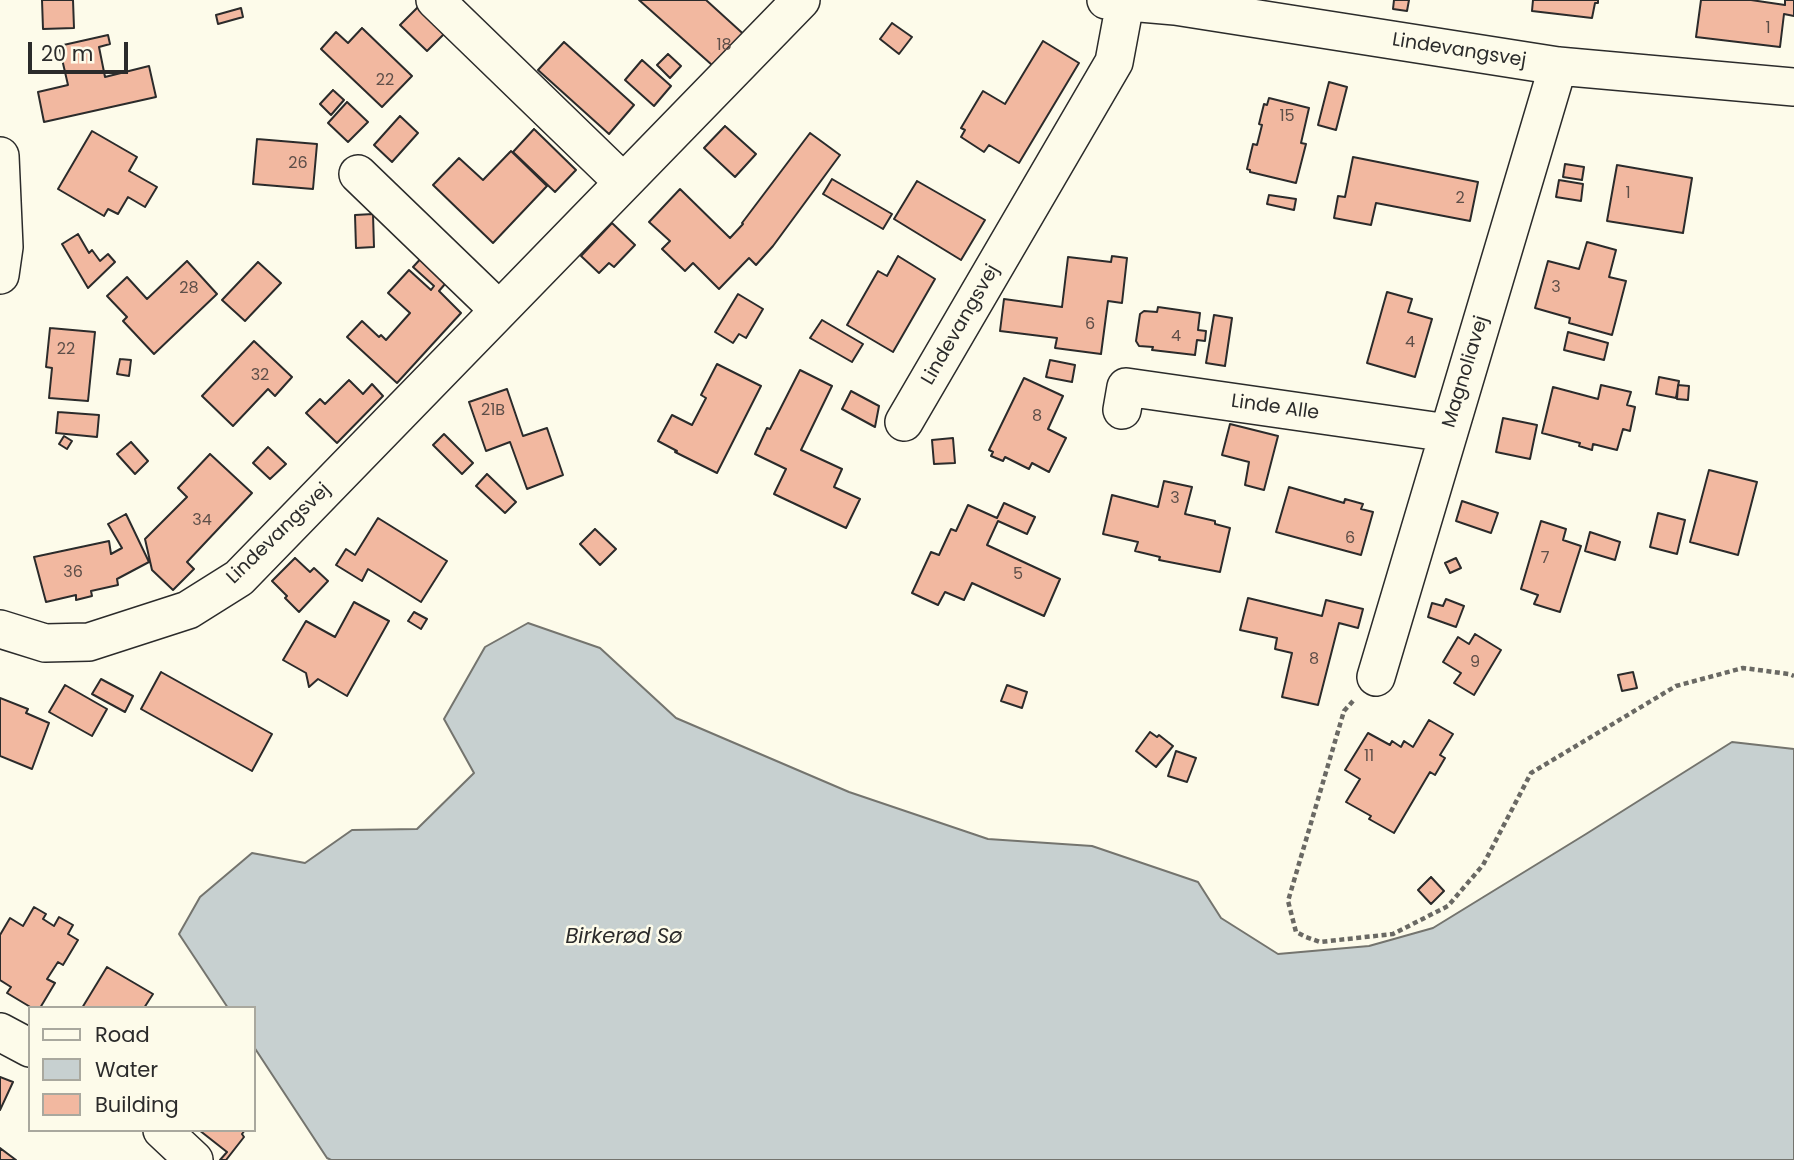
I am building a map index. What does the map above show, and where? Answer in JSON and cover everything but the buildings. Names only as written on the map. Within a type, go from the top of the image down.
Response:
[{"type":"street","points":[[435,0],[623,182]]},
{"type":"street","name":"Lindevangsvej","points":[[0,629],[45,643],[89,642],[187,610],[239,578],[801,0]]},
{"type":"street","name":"Lindevangsvej","points":[[904,422],[1114,62],[1115,1],[1175,3],[1558,66],[1794,87]]},
{"type":"street","name":"Magnoliavej","points":[[1376,677],[1558,66]]},
{"type":"street","points":[[0,156],[4,247],[0,275]]},
{"type":"street","points":[[358,174],[499,310]]},
{"type":"street","name":"Linde Alle","points":[[1122,410],[1126,387],[1448,433]]},
{"type":"street","points":[[0,1032],[28,1047]]},
{"type":"street","points":[[164,1132],[194,1160]]},
{"type":"path","points":[[1376,677],[1344,711],[1287,901],[1296,932],[1320,942],[1393,934],[1448,906],[1483,865],[1531,773],[1676,686],[1743,668],[1794,676]]},
{"type":"water","name":"Birkerød Sø","points":[[528,623],[600,648],[676,718],[849,792],[988,839],[1092,846],[1198,882],[1221,918],[1278,954],[1369,946],[1433,928],[1732,742],[1794,749],[1794,1160],[331,1160],[327,1158],[256,1050],[256,1006],[227,1006],[179,934],[200,897],[252,853],[305,863],[352,830],[417,829],[474,773],[444,719],[485,647]]}]
